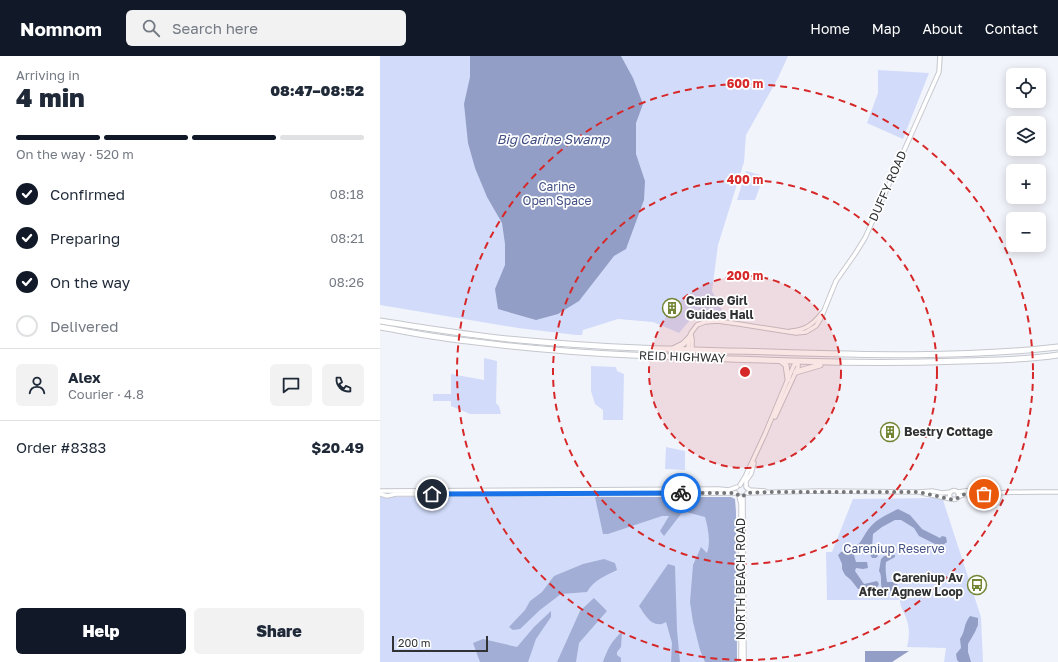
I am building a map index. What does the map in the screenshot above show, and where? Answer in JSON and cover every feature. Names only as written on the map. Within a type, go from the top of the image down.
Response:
[{"type":"highway","name":"REID HIGHWAY","points":[[381,320],[440,330],[517,340],[603,347],[869,355],[951,354],[1058,347]]},
{"type":"highway","name":"REID HIGHWAY","points":[[380,327],[451,339],[522,347],[690,358],[840,363],[902,363],[1024,359],[1058,355]]},
{"type":"highway","points":[[672,349],[683,344],[690,337]]},
{"type":"highway","points":[[790,353],[797,357],[798,362]]},
{"type":"highway","points":[[798,362],[803,356],[811,354]]},
{"type":"highway","points":[[781,361],[787,368],[788,379]]},
{"type":"highway","points":[[796,372],[817,365],[840,363]]},
{"type":"main road","name":"DUFFY ROAD","points":[[690,337],[697,325],[712,321],[759,326],[801,333],[812,330],[821,318],[836,281],[861,245],[939,72],[940,56]]},
{"type":"main road","points":[[690,337],[690,358]]},
{"type":"main road","points":[[741,495],[746,488],[747,479],[751,474],[757,456],[796,372],[798,362]]},
{"type":"main road","points":[[380,491],[719,489],[728,491],[738,486],[745,477],[794,365],[798,362]]},
{"type":"main road","points":[[738,486],[768,492]]},
{"type":"main road","points":[[738,486],[741,495]]},
{"type":"main road","points":[[380,494],[387,496],[396,494],[741,495],[768,492],[932,491],[945,493],[954,490],[958,494],[974,495],[991,493],[1058,492]]},
{"type":"main road","points":[[919,492],[951,499],[955,499],[958,494]]},
{"type":"main road","points":[[951,492],[951,499]]},
{"type":"main road","name":"NORTH BEACH ROAD","points":[[741,495],[741,662]]},
{"type":"main road","name":"NORTH BEACH ROAD","points":[[741,495],[744,662]]},
{"type":"green space","name":"Carine Open Space","points":[[380,56],[788,56],[778,78],[746,135],[744,162],[718,245],[712,291],[724,314],[690,320],[679,333],[653,322],[618,319],[583,330],[582,335],[576,335],[518,328],[380,305]]},
{"type":"green space","points":[[878,70],[929,73],[903,139],[867,123],[878,93]]},
{"type":"green space","points":[[746,171],[764,176],[755,200],[737,200]]},
{"type":"green space","points":[[484,358],[497,361],[496,403],[499,406],[501,414],[470,414],[451,406],[451,401],[433,401],[433,394],[451,394],[451,374],[484,380]]},
{"type":"green space","points":[[591,366],[616,367],[617,371],[624,374],[623,420],[603,420],[603,410],[595,404],[591,391]]},
{"type":"green space","points":[[666,447],[685,451],[685,470],[665,469]]},
{"type":"green space","points":[[380,497],[721,497],[736,512],[737,662],[380,662]]},
{"type":"green space","name":"Careniup Reserve","points":[[936,498],[943,500],[981,617],[983,662],[944,662],[946,648],[907,647],[909,628],[900,600],[827,600],[826,552],[832,552],[853,499]]},
{"type":"shaded area","points":[[595,497],[731,497],[735,499],[737,662],[705,662],[700,650],[693,622],[690,602],[693,565],[701,547],[707,553],[709,544],[705,517],[686,512],[681,514],[664,536],[660,531],[669,516],[662,516],[608,534],[603,534]]},
{"type":"shaded area","points":[[604,559],[615,563],[617,570],[596,581],[587,592],[561,594],[540,610],[520,629],[513,630],[509,627],[525,610],[530,601],[542,592],[554,576],[583,564]]},
{"type":"shaded area","points":[[668,564],[675,566],[677,630],[680,662],[671,662],[672,643],[666,622],[661,624],[653,623],[639,606]]},
{"type":"shaded area","points":[[594,598],[607,611],[579,643],[576,662],[557,662],[580,611]]},
{"type":"shaded area","points":[[551,611],[551,617],[536,639],[528,662],[480,662],[473,643],[483,639],[517,647],[534,627]]},
{"type":"shaded area","points":[[622,632],[621,647],[617,652],[617,655],[621,658],[621,662],[603,662],[606,653],[615,638]]},
{"type":"water","name":"Big Carine Swamp","points":[[470,56],[621,56],[633,78],[643,104],[636,123],[636,154],[645,181],[644,200],[626,249],[614,256],[579,301],[558,314],[536,320],[498,309],[495,289],[505,265],[505,244],[502,223],[487,197],[475,168],[468,143],[464,104],[470,77]]},
{"type":"water","points":[[898,509],[910,515],[922,529],[940,538],[942,536],[946,537],[947,542],[943,545],[937,545],[919,536],[914,528],[901,520],[895,520],[873,534],[872,548],[878,556],[876,558],[872,558],[866,546],[854,555],[856,562],[867,562],[868,568],[856,568],[855,571],[864,584],[877,581],[879,584],[876,589],[858,589],[845,575],[838,555],[841,552],[854,548],[858,545],[875,522]]},
{"type":"water","points":[[895,555],[895,557],[886,562],[886,574],[887,582],[895,582],[898,585],[892,592],[888,590],[883,591],[879,571],[881,559],[884,556]]},
{"type":"water","points":[[970,616],[978,618],[978,625],[968,644],[968,652],[971,662],[959,662],[956,654],[961,648],[960,639],[966,622]]},
{"type":"water","points":[[865,651],[909,651],[892,662],[865,662]]},
{"type":"way so far","points":[[681,493],[736,493],[742,497],[747,493],[768,492],[919,492],[954,500],[965,494],[984,494]]},
{"type":"place","name":"Carine Girl Guides Hall","points":[[672,308]]},
{"type":"place","name":"Bestry Cottage","points":[[890,432]]},
{"type":"place","name":"Careniup Av After Agnew Loop","points":[[977,585]]},
{"type":"route","points":[[432,494],[681,493]]}]
